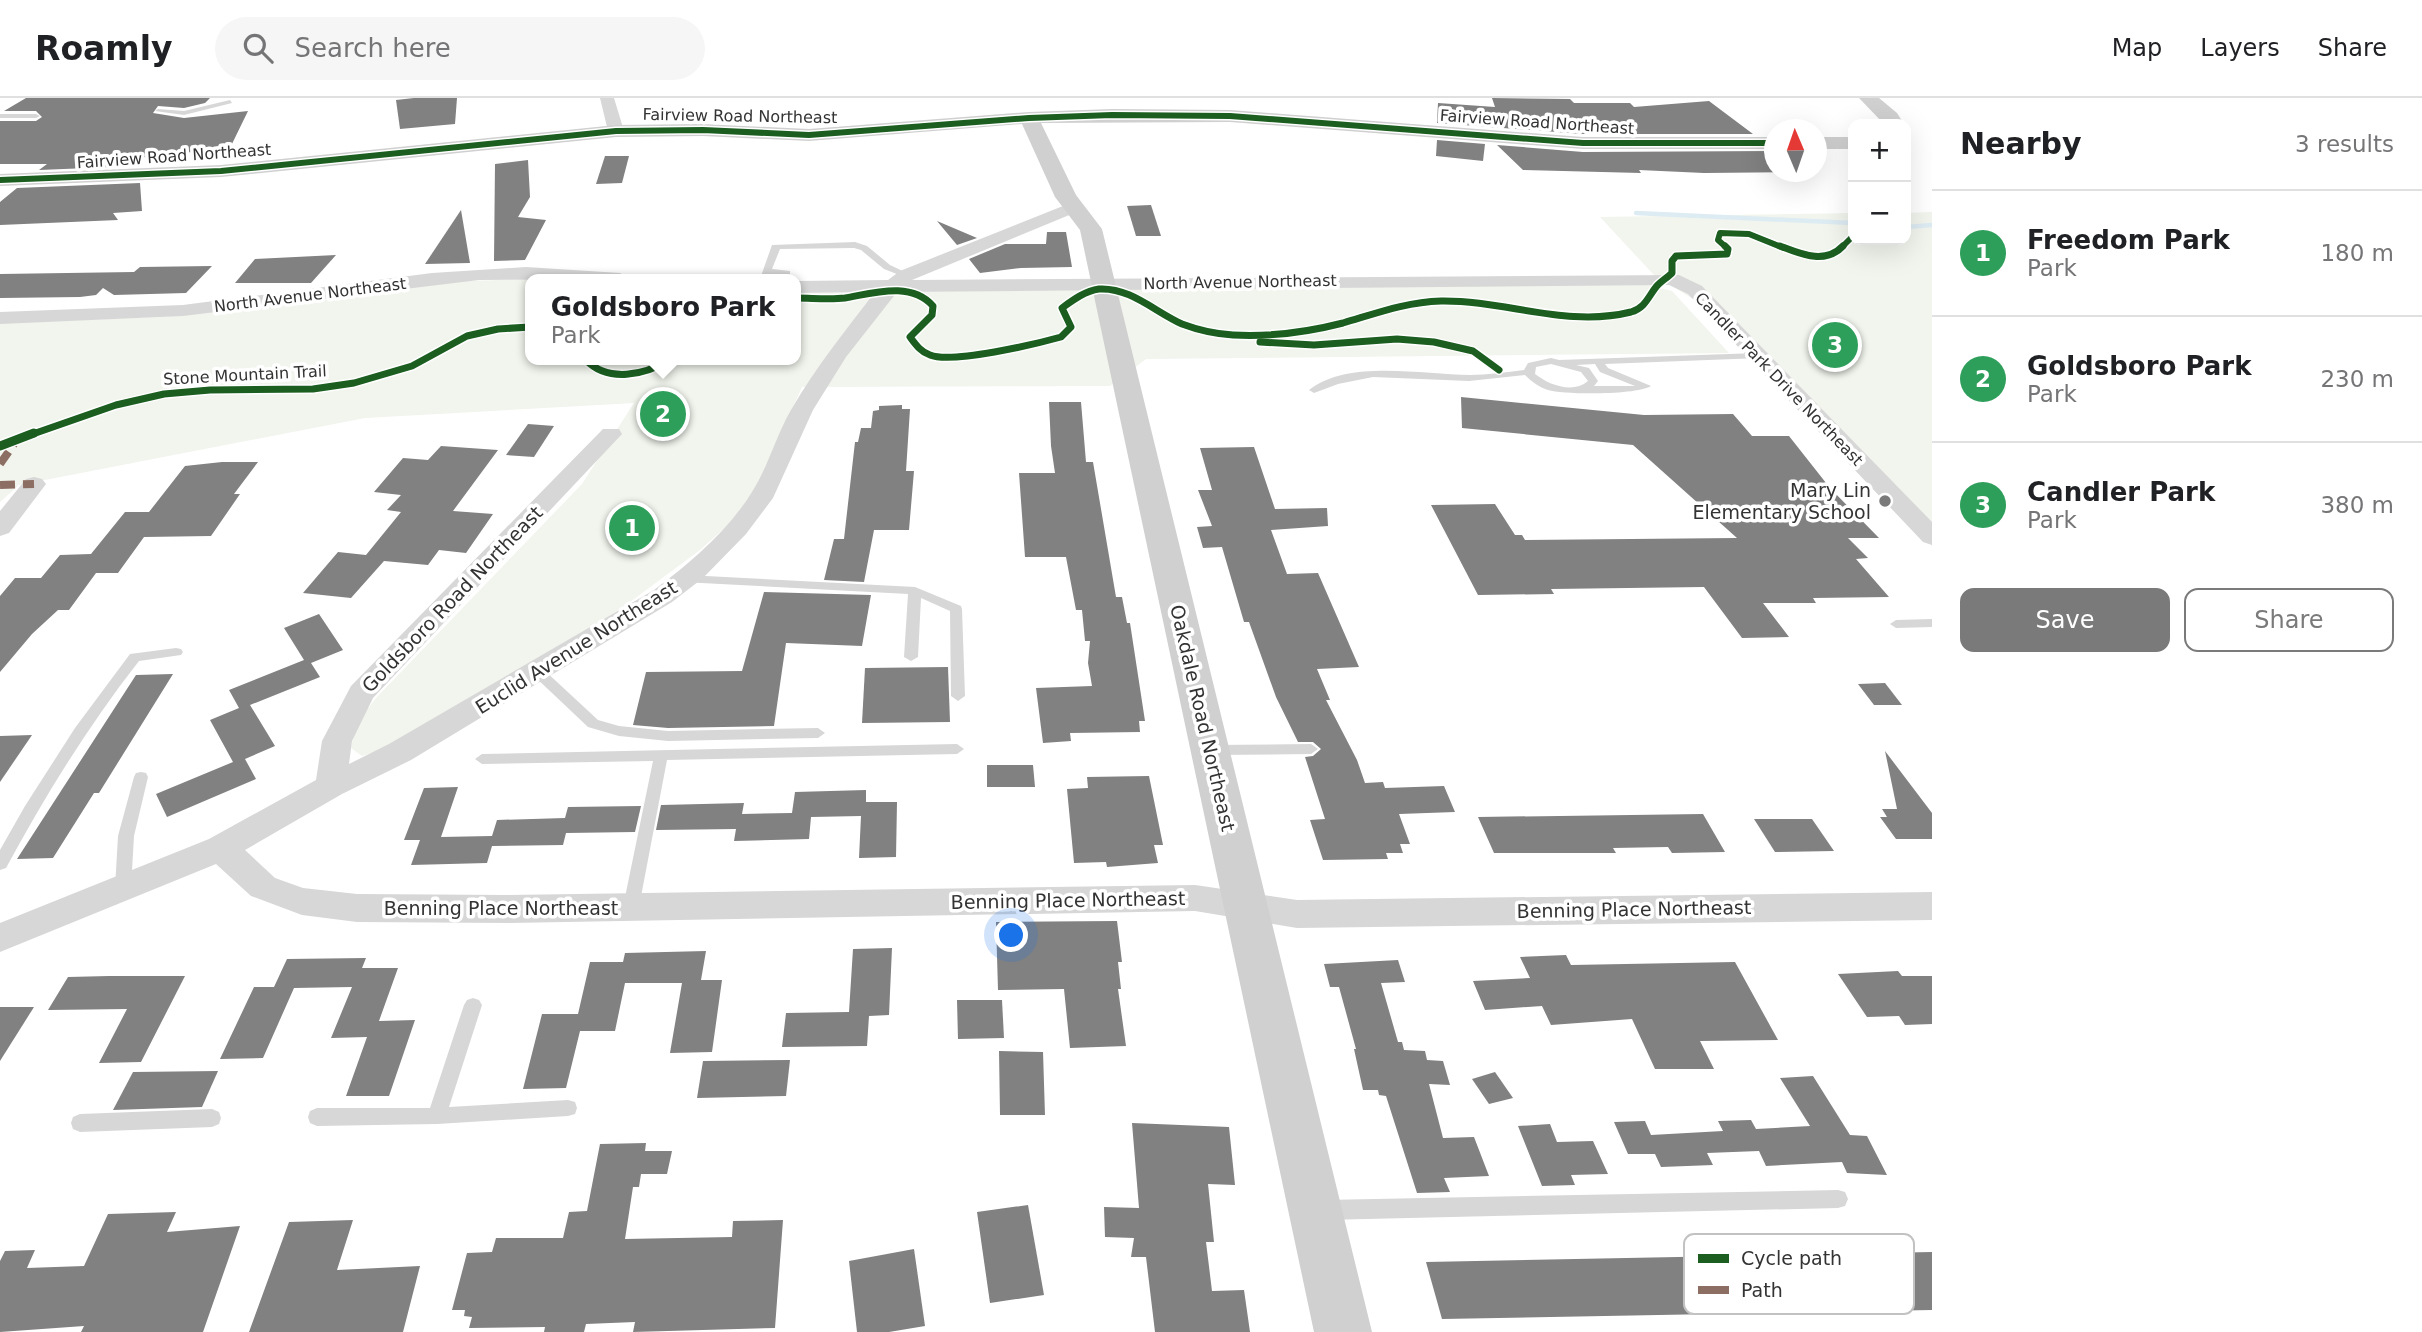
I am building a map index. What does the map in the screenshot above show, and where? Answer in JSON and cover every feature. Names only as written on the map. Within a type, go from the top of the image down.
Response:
[{"type":"street","points":[[607,98],[615,131]]},
{"type":"street","points":[[1868,98],[1891,119]]},
{"type":"street","name":"Fairview Road Northeast","points":[[0,180],[231,170],[615,131],[703,130],[816,135],[1044,111],[1230,116],[1583,143],[1764,144]]},
{"type":"street","name":"Oakdale Road Northeast","points":[[1044,111],[1073,208],[1087,221],[1091,229],[1343,1332]]},
{"type":"street","points":[[1827,143],[1848,143]]},
{"type":"street","name":"Euclid Avenue Northeast","points":[[0,938],[221,848],[331,786],[400,752],[538,673],[663,596],[686,579],[737,529],[764,493],[802,410],[837,355],[900,280],[1073,208]]},
{"type":"street","name":"North Avenue Northeast","points":[[0,318],[178,310],[457,277],[525,275]]},
{"type":"street","name":"North Avenue Northeast","points":[[801,287],[900,280],[1102,284],[1662,277],[1683,283]]},
{"type":"street","name":"Candler Park Drive Northeast","points":[[1683,283],[1695,290],[1932,537]]},
{"type":"street","name":"Goldsboro Road Northeast","points":[[331,786],[337,741],[361,693],[611,434]]},
{"type":"street","points":[[0,528],[34,484]]},
{"type":"street","name":"Benning Place Northeast","points":[[221,848],[264,887],[302,901],[498,919],[631,907],[1195,898],[1297,914],[1932,906]]},
{"type":"lane","points":[[158,111],[184,113],[230,102]]},
{"type":"lane","points":[[169,108],[219,105]]},
{"type":"lane","points":[[0,116],[36,116]]},
{"type":"lane","points":[[765,274],[775,247],[855,245],[864,248],[900,280]]},
{"type":"lane","points":[[1529,372],[1532,365],[1540,362],[1757,356]]},
{"type":"lane","points":[[1529,372],[1535,381],[1545,386],[1570,391],[1631,390],[1646,386],[1604,370],[1598,360]]},
{"type":"lane","points":[[1563,362],[1585,370],[1591,376],[1593,381],[1583,389]]},
{"type":"lane","points":[[1314,390],[1334,380],[1367,373],[1392,372],[1471,378],[1529,372]]},
{"type":"lane","points":[[686,579],[915,591],[957,609],[958,696]]},
{"type":"lane","points":[[911,657],[915,591]]},
{"type":"lane","points":[[1896,624],[1932,623]]},
{"type":"lane","points":[[0,864],[35,800],[105,694],[135,657],[176,652]]},
{"type":"lane","points":[[538,673],[593,724],[619,731],[668,736],[818,733]]},
{"type":"lane","points":[[482,759],[957,749]]},
{"type":"lane","points":[[1210,750],[1311,749]]},
{"type":"lane","points":[[631,907],[661,755]]},
{"type":"lane","points":[[123,888],[126,836],[141,777]]},
{"type":"lane","points":[[438,1116],[473,1005]]},
{"type":"lane","points":[[317,1117],[438,1116],[568,1108]]},
{"type":"lane","points":[[80,1123],[212,1118]]},
{"type":"lane","points":[[1315,1210],[1838,1199]]},
{"type":"shaded area","points":[[1932,212],[1932,546],[1693,299],[1654,275],[1600,217],[1848,213],[1848,245],[1911,245],[1911,213]]},
{"type":"shaded area","points":[[525,279],[525,365],[801,365],[801,293],[1640,283],[1672,291],[1729,353],[1146,359],[1110,386],[802,387],[749,506],[700,550],[603,622],[385,749],[362,756],[351,748],[356,724],[376,698],[582,484],[634,403],[365,418],[19,485],[0,502],[0,323],[163,317],[466,281]]},
{"type":"building","points":[[26,98],[210,98],[205,103],[184,108],[158,106],[153,113],[184,118],[248,111],[230,148],[137,158],[138,166],[39,170],[47,164],[0,164],[0,121],[36,121],[42,117],[36,111],[4,111]]},
{"type":"building","points":[[457,98],[455,124],[400,129],[396,100]]},
{"type":"building","points":[[1492,98],[1570,99],[1574,103],[1630,103],[1634,107],[1709,101],[1753,134],[1583,134],[1437,123],[1438,103],[1495,107]]},
{"type":"building","points":[[1437,140],[1485,144],[1483,161],[1436,156]]},
{"type":"building","points":[[1497,145],[1583,152],[1764,151],[1764,172],[1523,170]]},
{"type":"building","points":[[605,156],[629,156],[622,183],[596,184]]},
{"type":"building","points":[[528,160],[530,197],[518,217],[546,220],[525,260],[494,261],[495,164]]},
{"type":"building","points":[[140,183],[142,211],[113,213],[118,220],[0,225],[0,202],[17,188]]},
{"type":"building","points":[[1151,205],[1161,236],[1136,236],[1127,206]]},
{"type":"building","points":[[461,210],[470,263],[425,264]]},
{"type":"building","points":[[937,221],[977,238],[957,245]]},
{"type":"building","points":[[1047,232],[1066,232],[1072,267],[1021,268],[980,273],[969,259],[1005,244],[1046,244]]},
{"type":"building","points":[[336,255],[311,283],[235,283],[255,259]]},
{"type":"building","points":[[212,266],[186,293],[114,295],[103,288],[96,295],[80,297],[0,298],[0,274],[134,272],[140,267]]},
{"type":"building","name":"Mary Lin Elementary School","points":[[1461,397],[1644,415],[1733,414],[1752,436],[1789,436],[1830,488],[1879,538],[1848,538],[1868,558],[1856,559],[1889,597],[1813,598],[1816,603],[1763,603],[1789,637],[1742,638],[1704,587],[1551,589],[1554,594],[1478,595],[1431,505],[1495,504],[1515,535],[1522,535],[1525,540],[1737,538],[1633,445],[1462,428]]},
{"type":"building","points":[[1049,402],[1081,402],[1086,462],[1093,462],[1116,597],[1122,597],[1127,623],[1130,623],[1145,721],[1139,721],[1140,732],[1070,733],[1071,741],[1043,743],[1036,688],[1092,686],[1088,663],[1090,641],[1085,641],[1082,610],[1076,610],[1066,557],[1025,557],[1019,473],[1055,473]]},
{"type":"building","points":[[902,405],[902,409],[910,409],[906,471],[914,471],[909,530],[874,530],[864,582],[824,580],[834,539],[844,539],[855,442],[858,442],[861,428],[871,428],[873,411],[879,410],[879,406]]},
{"type":"building","points":[[528,424],[554,426],[534,457],[506,455]]},
{"type":"building","points":[[441,446],[498,450],[453,511],[493,514],[466,553],[439,550],[428,565],[384,561],[351,598],[303,593],[338,552],[366,555],[401,512],[387,510],[401,495],[374,492],[403,458],[428,460]]},
{"type":"building","points":[[1254,447],[1275,509],[1327,508],[1328,526],[1271,530],[1287,574],[1318,573],[1359,667],[1317,669],[1330,700],[1326,700],[1357,760],[1365,783],[1383,782],[1385,788],[1444,786],[1455,812],[1399,814],[1410,844],[1400,844],[1403,853],[1386,853],[1388,859],[1323,860],[1310,820],[1325,819],[1305,757],[1313,756],[1321,749],[1313,742],[1298,742],[1276,697],[1249,622],[1244,622],[1222,547],[1203,548],[1197,527],[1212,526],[1198,490],[1212,490],[1200,448]]},
{"type":"building","points":[[258,462],[234,494],[240,494],[211,536],[144,537],[118,573],[96,573],[69,610],[58,610],[32,634],[0,672],[0,596],[15,578],[41,578],[60,555],[91,554],[125,512],[149,512],[185,466]]},
{"type":"building","points":[[764,592],[871,595],[862,646],[786,643],[774,726],[668,728],[633,725],[646,672],[742,671]]},
{"type":"building","points":[[319,614],[343,650],[311,663],[320,677],[250,705],[275,746],[245,759],[256,779],[167,817],[156,794],[233,762],[210,720],[239,708],[229,690],[304,660],[284,628]]},
{"type":"building","points":[[948,667],[950,722],[862,723],[865,668]]},
{"type":"building","points":[[173,674],[99,793],[94,793],[53,858],[17,859],[136,675]]},
{"type":"building","points":[[1885,683],[1902,705],[1874,705],[1858,684]]},
{"type":"building","points":[[32,735],[0,782],[0,736]]},
{"type":"building","points":[[1885,751],[1932,813],[1932,839],[1896,839],[1880,817],[1887,817],[1882,809],[1897,809]]},
{"type":"building","points":[[987,765],[1033,765],[1035,787],[987,787]]},
{"type":"building","points":[[1149,776],[1163,845],[1154,845],[1158,863],[1107,867],[1106,862],[1074,863],[1067,789],[1088,788],[1087,777]]},
{"type":"building","points":[[458,787],[441,837],[492,836],[497,820],[565,818],[568,807],[641,806],[635,832],[566,833],[563,845],[492,846],[487,863],[411,865],[420,840],[404,840],[424,788]]},
{"type":"building","points":[[866,790],[866,802],[897,802],[896,857],[859,858],[861,816],[811,817],[809,839],[734,841],[736,829],[656,830],[661,805],[744,803],[742,814],[792,813],[795,792]]},
{"type":"building","points":[[1703,814],[1725,852],[1672,853],[1668,847],[1613,848],[1616,853],[1494,853],[1478,817]]},
{"type":"building","points":[[1754,819],[1812,819],[1834,851],[1775,852]]},
{"type":"building","points":[[1117,921],[1122,962],[1118,962],[1121,989],[1118,989],[1126,1046],[1070,1048],[1064,989],[998,990],[996,922]]},
{"type":"building","points":[[892,948],[889,1015],[869,1016],[867,1046],[782,1047],[786,1013],[849,1012],[853,949]]},
{"type":"building","points":[[706,951],[701,980],[722,980],[712,1052],[670,1053],[682,983],[625,983],[615,1031],[580,1031],[566,1088],[523,1089],[542,1014],[578,1014],[590,962],[623,962],[625,953]]},
{"type":"building","points":[[1566,955],[1571,965],[1735,962],[1778,1040],[1700,1041],[1714,1069],[1655,1069],[1632,1019],[1551,1025],[1542,1006],[1485,1010],[1473,981],[1530,978],[1520,957]]},
{"type":"building","points":[[366,958],[362,968],[398,968],[379,1021],[415,1020],[389,1096],[346,1096],[367,1037],[331,1038],[352,987],[294,988],[263,1058],[220,1059],[254,987],[274,987],[287,959]]},
{"type":"building","points":[[1398,960],[1405,982],[1381,983],[1398,1042],[1402,1042],[1404,1050],[1425,1051],[1427,1060],[1443,1061],[1450,1085],[1429,1084],[1443,1138],[1474,1137],[1489,1176],[1444,1178],[1450,1192],[1417,1193],[1386,1096],[1379,1095],[1378,1090],[1363,1090],[1356,1049],[1339,987],[1330,987],[1324,964]]},
{"type":"building","points":[[1898,971],[1902,976],[1932,976],[1932,1024],[1905,1025],[1899,1016],[1867,1017],[1838,974]]},
{"type":"building","points":[[185,976],[141,1062],[99,1063],[127,1009],[48,1010],[68,977]]},
{"type":"building","points":[[957,1000],[1002,1000],[1004,1038],[958,1039]]},
{"type":"building","points":[[0,1007],[34,1007],[0,1061]]},
{"type":"building","points":[[999,1051],[1043,1052],[1045,1115],[1000,1115]]},
{"type":"building","points":[[790,1060],[786,1096],[697,1098],[703,1061]]},
{"type":"building","points":[[218,1071],[202,1107],[113,1110],[133,1072]]},
{"type":"building","points":[[1495,1072],[1513,1098],[1489,1104],[1472,1079]]},
{"type":"building","points":[[1813,1076],[1850,1135],[1867,1136],[1887,1175],[1847,1173],[1842,1162],[1766,1166],[1759,1151],[1707,1153],[1713,1165],[1661,1167],[1655,1154],[1628,1154],[1614,1122],[1645,1121],[1651,1135],[1723,1131],[1718,1121],[1751,1120],[1756,1129],[1810,1126],[1780,1078]]},
{"type":"building","points":[[1132,1123],[1229,1127],[1235,1185],[1208,1184],[1214,1242],[1206,1242],[1212,1291],[1244,1290],[1250,1332],[1155,1332],[1146,1257],[1131,1257],[1134,1238],[1105,1237],[1104,1207],[1139,1208]]},
{"type":"building","points":[[1550,1124],[1557,1142],[1593,1141],[1608,1174],[1571,1175],[1575,1185],[1542,1186],[1518,1126]]},
{"type":"building","points":[[646,1143],[645,1151],[672,1151],[667,1174],[641,1174],[639,1187],[633,1187],[625,1239],[732,1237],[733,1221],[783,1220],[775,1328],[633,1332],[635,1322],[586,1324],[584,1332],[544,1332],[545,1327],[469,1328],[472,1317],[464,1316],[465,1310],[452,1310],[467,1253],[492,1252],[496,1238],[563,1238],[569,1212],[587,1211],[600,1144]]},
{"type":"building","points":[[1028,1205],[1044,1295],[990,1303],[977,1212]]},
{"type":"building","points":[[176,1212],[167,1232],[240,1226],[203,1332],[81,1332],[84,1326],[0,1332],[0,1261],[5,1251],[35,1250],[27,1268],[84,1266],[108,1214]]},
{"type":"building","points":[[353,1220],[337,1270],[420,1266],[403,1332],[249,1332],[289,1222]]},
{"type":"building","points":[[914,1249],[925,1326],[889,1332],[857,1332],[849,1261]]},
{"type":"building","points":[[1914,1252],[1932,1252],[1932,1310],[1914,1310]]},
{"type":"building","points":[[1684,1257],[1684,1314],[1714,1314],[1442,1319],[1426,1262]]},
{"type":"waterway","points":[[1636,213],[1848,223]]},
{"type":"waterway","points":[[1911,227],[1932,225]]},
{"type":"marked path","points":[[0,464],[14,444]]},
{"type":"marked path","points":[[0,485],[34,484]]},
{"type":"cycle path","points":[[0,180],[221,171],[616,131],[703,130],[809,135],[1029,118],[1112,115],[1230,116],[1583,143],[1764,143]]},
{"type":"cycle path","points":[[801,298],[844,298],[866,292],[910,291],[926,298],[933,306],[932,315],[910,337],[918,348],[929,355],[955,359],[1061,337],[1071,327],[1062,308],[1081,295],[1099,289],[1115,290],[1131,296],[1181,323],[1200,330],[1234,335],[1304,331],[1401,305],[1441,301],[1465,301],[1558,316],[1606,317],[1631,312],[1643,305],[1656,287],[1672,273],[1672,261],[1676,256],[1727,254],[1728,249],[1718,240],[1720,233],[1749,234],[1807,256],[1820,257],[1836,253],[1848,241]]},
{"type":"cycle path","name":"Stone Mountain Trail","points":[[0,446],[93,412],[164,394],[210,390],[313,389],[354,383],[412,366],[467,336],[498,329],[525,327]]},
{"type":"cycle path","points":[[1260,342],[1314,345],[1397,339],[1434,342],[1473,351],[1499,370]]},
{"type":"cycle path","points":[[591,365],[602,372],[614,374],[639,372],[661,365]]},
{"type":"place","name":"Candler Park","points":[[1835,345]]},
{"type":"place","name":"Goldsboro Park","points":[[663,414]]},
{"type":"place","name":"Mary Lin Elementary School","points":[[1885,501]]},
{"type":"place","name":"Freedom Park","points":[[632,528]]}]
